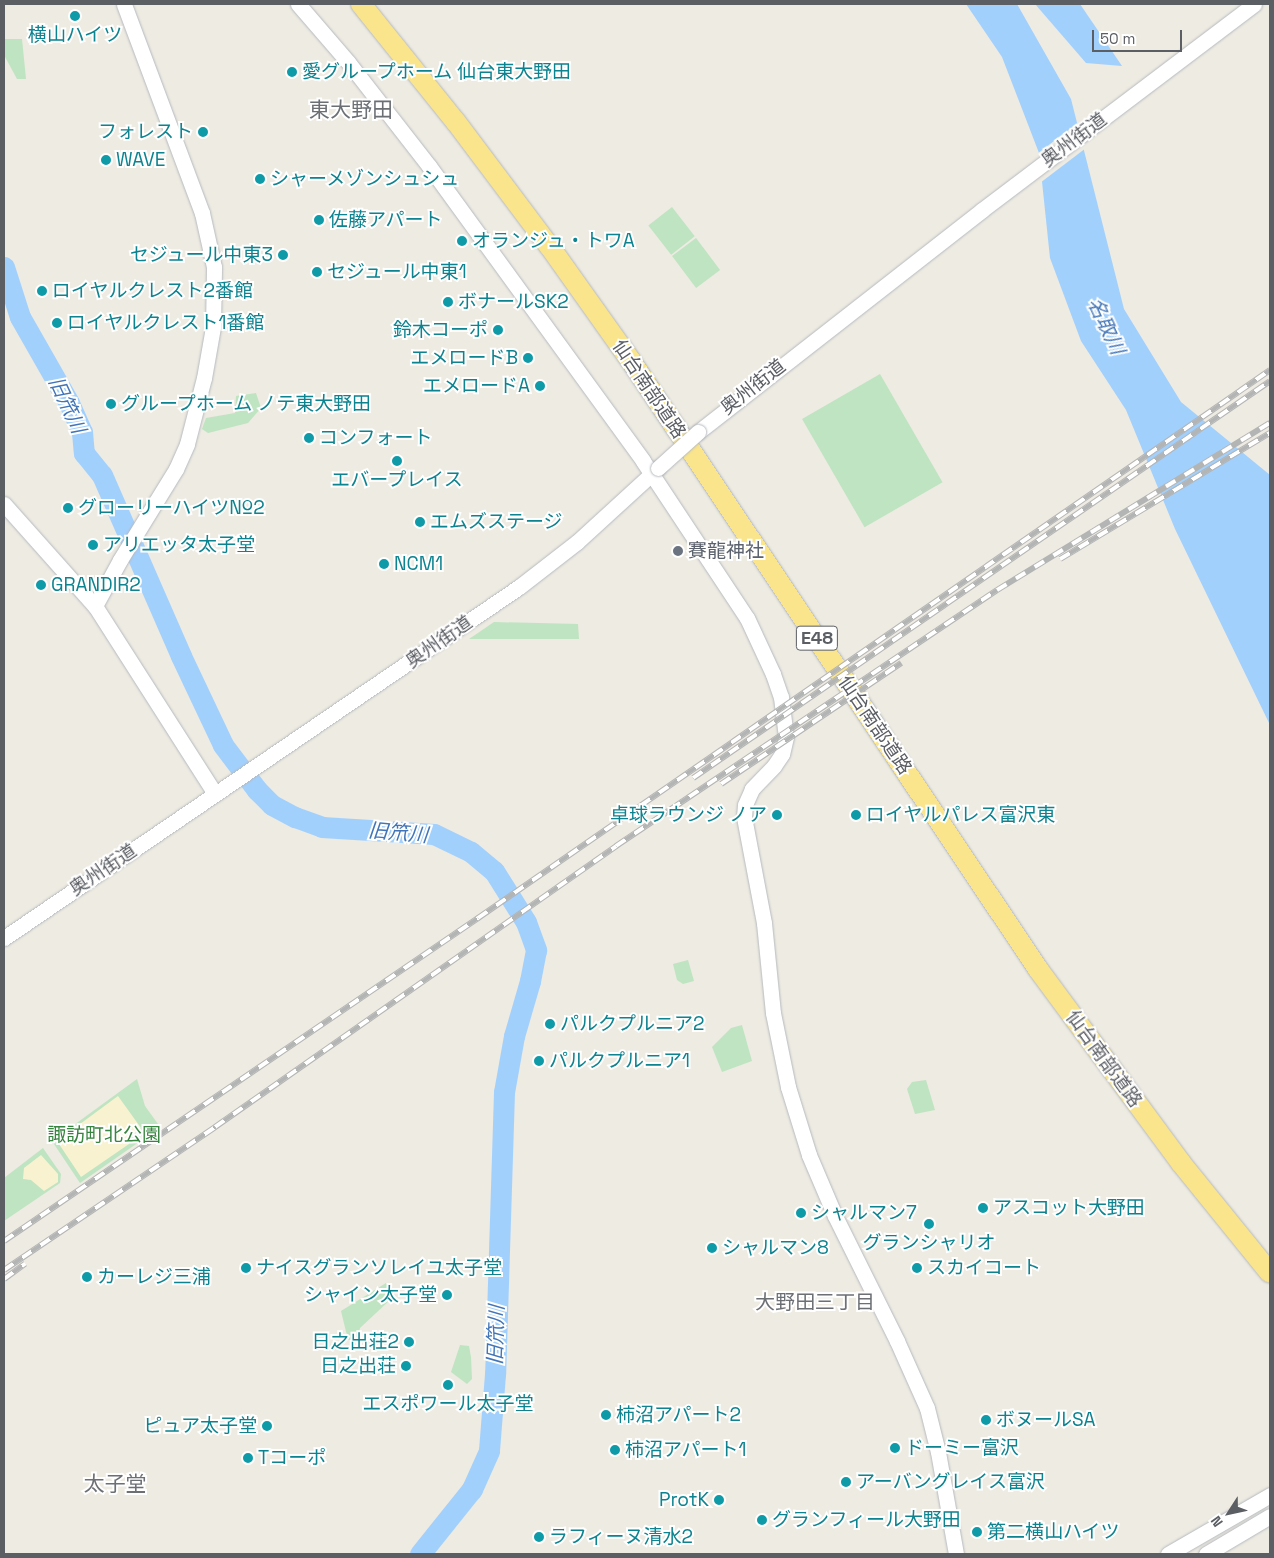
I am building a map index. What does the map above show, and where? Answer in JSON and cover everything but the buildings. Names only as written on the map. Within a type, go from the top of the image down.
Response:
[{"type":"highway","name":"仙台南部道路","points":[[361,4],[456,122],[555,254],[631,361],[1038,969],[1181,1163],[1270,1273]]},
{"type":"street","points":[[96,606],[120,560],[176,469],[195,418],[213,327],[214,267],[202,213],[124,4]]},
{"type":"street","points":[[298,4],[348,62],[429,166],[655,471],[747,618],[773,674],[781,697],[786,724],[786,737],[782,754],[774,766],[752,790],[745,804],[744,817],[764,923],[773,1013],[792,1104],[809,1155],[835,1216],[897,1341],[927,1408],[938,1452],[956,1554]]},
{"type":"street","name":"奥州街道","points":[[4,938],[519,587],[577,542],[726,409],[990,204],[1254,4]]},
{"type":"street","points":[[4,504],[96,606],[221,790]]},
{"type":"street","points":[[1168,1554],[1270,1495]]},
{"type":"street","points":[[1206,1554],[1270,1516]]},
{"type":"green space","points":[[4,39],[22,39],[26,79],[17,79],[4,55]]},
{"type":"green space","points":[[672,207],[695,236],[671,255],[648,225]]},
{"type":"green space","points":[[696,238],[720,270],[696,288],[672,256]]},
{"type":"green space","points":[[880,374],[942,482],[865,527],[802,419]]},
{"type":"green space","points":[[256,393],[261,408],[248,423],[208,433],[202,429],[206,418],[235,413],[236,396]]},
{"type":"green space","points":[[494,622],[578,624],[579,639],[469,639]]},
{"type":"green space","points":[[688,960],[694,981],[683,984],[677,980],[673,964]]},
{"type":"green space","points":[[742,1025],[752,1061],[722,1072],[712,1047],[731,1028]]},
{"type":"green space","name":"諏訪町北公園","points":[[137,1079],[145,1106],[158,1124],[137,1139],[139,1142],[80,1183],[52,1141]]},
{"type":"green space","points":[[926,1080],[935,1110],[915,1114],[907,1089],[912,1082]]},
{"type":"green space","name":"諏訪町北公園","points":[[43,1148],[61,1174],[60,1183],[4,1221],[4,1178]]},
{"type":"green space","points":[[386,1283],[393,1291],[391,1299],[360,1328],[358,1337],[348,1340],[341,1311]]},
{"type":"green space","points":[[460,1345],[469,1346],[471,1357],[472,1379],[467,1384],[451,1372]]},
{"type":"sand","name":"諏訪町北公園","points":[[118,1096],[141,1128],[131,1137],[129,1144],[81,1177],[57,1141]]},
{"type":"sand","points":[[41,1155],[58,1174],[58,1182],[44,1191],[31,1180],[23,1179],[24,1168]]},
{"type":"water","name":"名取川","points":[[966,4],[1017,4],[1071,99],[1124,309],[1181,402],[1270,475],[1270,725],[1175,529],[1126,410],[1081,341],[1050,258],[1039,153],[1002,57]]},
{"type":"water","points":[[1035,4],[1080,4],[1122,66],[1086,63]]},
{"type":"pier","points":[[1079,122],[1086,148],[1040,183],[1037,154]]},
{"type":"waterway","name":"旧笊川","points":[[4,267],[20,317],[69,403],[82,432],[84,453],[102,475],[181,656],[223,745],[257,790],[272,805],[295,817],[322,827],[434,834],[471,852],[494,871],[526,922],[536,950],[530,981],[514,1036],[504,1092],[495,1374],[489,1451],[472,1489],[420,1554]]},
{"type":"railway","points":[[4,1241],[478,918],[1270,370]]},
{"type":"railway","points":[[693,778],[1270,381]]},
{"type":"railway","points":[[4,1270],[215,1127],[616,846],[997,590],[1270,423]]},
{"type":"railway","points":[[1060,559],[1270,433]]},
{"type":"railway","points":[[721,784],[901,663]]},
{"type":"railway","points":[[4,1279],[25,1264]]},
{"type":"place","name":"横山ハイツ","points":[[75,16]]},
{"type":"place","name":"愛グループホーム 仙台東大野田","points":[[292,72]]},
{"type":"place","name":"フォレスト","points":[[203,132]]},
{"type":"place","name":"WAVE","points":[[106,160]]},
{"type":"place","name":"シャーメゾンシュシュ","points":[[260,179]]},
{"type":"place","name":"佐藤アパート","points":[[319,220]]},
{"type":"place","name":"オランジュ・トワA","points":[[462,241]]},
{"type":"place","name":"セジュール中東3","points":[[283,255]]},
{"type":"place","name":"セジュール中東1","points":[[317,272]]},
{"type":"place","name":"ロイヤルクレスト2番館","points":[[42,291]]},
{"type":"place","name":"ボナールSK2","points":[[448,302]]},
{"type":"place","name":"ロイヤルクレスト1番館","points":[[57,323]]},
{"type":"place","name":"鈴木コーポ","points":[[498,330]]},
{"type":"place","name":"エメロードB","points":[[528,358]]},
{"type":"place","name":"エメロードA","points":[[540,386]]},
{"type":"place","name":"グループホーム ノテ東大野田","points":[[111,404]]},
{"type":"place","name":"コンフォート","points":[[309,438]]},
{"type":"place","name":"エバープレイス","points":[[397,461]]},
{"type":"place","name":"グローリーハイツ№2","points":[[68,508]]},
{"type":"place","name":"エムズステージ","points":[[420,522]]},
{"type":"place","name":"アリエッタ太子堂","points":[[93,545]]},
{"type":"place","name":"賽龍神社","points":[[678,551]]},
{"type":"place","name":"NCM1","points":[[384,564]]},
{"type":"place","name":"GRANDIR2","points":[[41,585]]},
{"type":"place","name":"卓球ラウンジ ノア","points":[[777,815]]},
{"type":"place","name":"ロイヤルパレス富沢東","points":[[856,815]]},
{"type":"place","name":"パルクプルニア2","points":[[550,1024]]},
{"type":"place","name":"パルクプルニア1","points":[[539,1061]]},
{"type":"place","name":"アスコット大野田","points":[[983,1208]]},
{"type":"place","name":"シャルマン7","points":[[801,1213]]},
{"type":"place","name":"グランシャリオ","points":[[929,1224]]},
{"type":"place","name":"シャルマン8","points":[[712,1248]]},
{"type":"place","name":"ナイスグランソレイユ太子堂","points":[[246,1268]]},
{"type":"place","name":"スカイコート","points":[[917,1268]]},
{"type":"place","name":"カーレジ三浦","points":[[87,1277]]},
{"type":"place","name":"シャイン太子堂","points":[[447,1295]]},
{"type":"place","name":"日之出荘2","points":[[409,1342]]},
{"type":"place","name":"日之出荘","points":[[406,1366]]},
{"type":"place","name":"エスポワール太子堂","points":[[448,1385]]},
{"type":"place","name":"柿沼アパート2","points":[[606,1415]]},
{"type":"place","name":"ボヌールSA","points":[[986,1420]]},
{"type":"place","name":"ピュア太子堂","points":[[267,1426]]},
{"type":"place","name":"ドーミー富沢","points":[[895,1448]]},
{"type":"place","name":"柿沼アパート1","points":[[615,1450]]},
{"type":"place","name":"Tコーポ","points":[[248,1458]]},
{"type":"place","name":"アーバングレイス富沢","points":[[846,1482]]},
{"type":"place","name":"ProtK","points":[[719,1500]]},
{"type":"place","name":"グランフィール大野田","points":[[762,1520]]},
{"type":"place","name":"第二横山ハイツ","points":[[977,1532]]},
{"type":"place","name":"ラフィーヌ清水2","points":[[539,1537]]},
{"type":"district","name":"東大野田","points":[[351,110]]},
{"type":"district","name":"大野田三丁目","points":[[815,1302]]},
{"type":"district","name":"太子堂","points":[[115,1484]]}]
